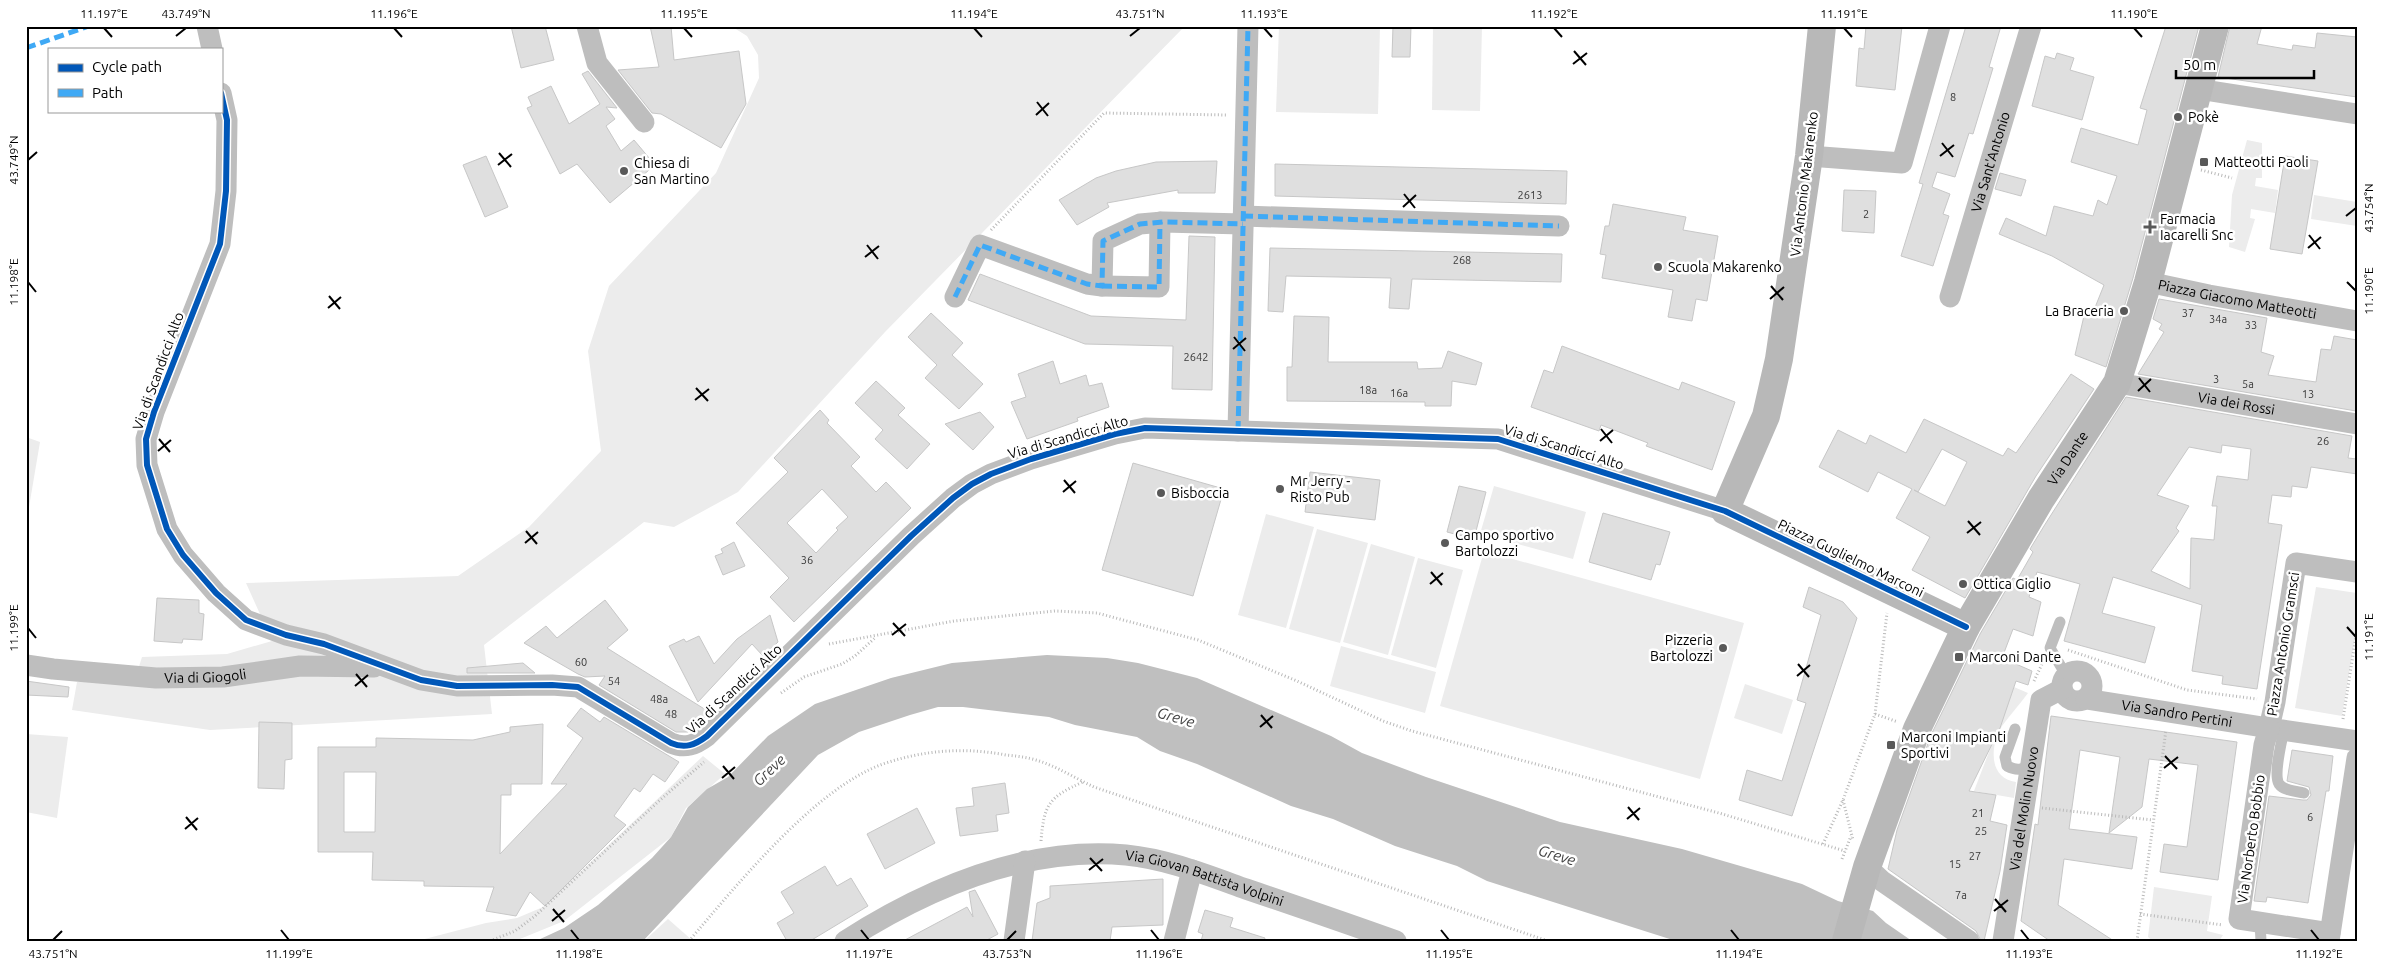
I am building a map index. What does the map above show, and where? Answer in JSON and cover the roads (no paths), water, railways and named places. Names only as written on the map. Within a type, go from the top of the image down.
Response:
[{"type":"main road","name":"Via Antonio Makarenko","points":[[1725,511],[1762,426],[1773,389],[1791,287],[1809,156],[1822,26]]},
{"type":"main road","name":"Piazza Giacomo Matteotti","points":[[2148,282],[2215,26]]},
{"type":"main road","name":"Via Dante","points":[[1966,627],[2041,499],[2117,383],[2148,282]]},
{"type":"main road","name":"Piazza Guglielmo Marconi","points":[[1725,511],[1896,595],[1966,627]]},
{"type":"main road","points":[[1846,941],[1865,877],[1917,729],[1966,627]]},
{"type":"street","points":[[207,26],[212,48]]},
{"type":"street","points":[[587,26],[597,63],[644,122]]},
{"type":"street","points":[[1238,431],[1248,26]]},
{"type":"street","points":[[1809,156],[1902,163],[1940,26]]},
{"type":"street","name":"Via Sant'Antonio","points":[[1950,296],[2031,26]]},
{"type":"street","points":[[2198,89],[2357,114]]},
{"type":"street","name":"Via di Scandicci Alto","points":[[222,98],[227,120],[226,191],[220,244],[154,412],[146,439],[147,465],[167,529],[183,555],[216,592],[246,620],[286,635],[332,647],[421,680],[458,686],[578,687],[671,743],[683,747],[691,746],[707,736],[924,524],[953,498],[981,478],[1031,459],[1145,428],[1498,439],[1725,511]]},
{"type":"street","points":[[1102,286],[1103,241],[1140,224],[1243,220],[1559,226]]},
{"type":"street","points":[[955,297],[980,245],[1087,284],[1102,286],[1159,286],[1160,222]]},
{"type":"street","name":"Piazza Giacomo Matteotti","points":[[2148,282],[2209,295],[2357,321]]},
{"type":"street","name":"Via dei Rossi","points":[[2117,383],[2287,414],[2357,424]]},
{"type":"street","name":"Piazza Antonio Gramsci","points":[[2357,572],[2296,563],[2275,702],[2276,729],[2357,741]]},
{"type":"street","name":"Via di Giogoli","points":[[26,664],[53,669],[156,678],[223,677],[300,666],[384,667]]},
{"type":"street","name":"Via Sandro Pertini","points":[[2064,682],[2066,698],[2076,702],[2086,699],[2276,729]]},
{"type":"street","name":"Via del Molin Nuovo","points":[[2008,935],[2024,806],[2041,700],[2064,682]]},
{"type":"street","name":"Via Norberto Bobbio","points":[[2276,729],[2264,745],[2253,927],[2329,937]]},
{"type":"street","points":[[2329,937],[2357,758]]},
{"type":"street","name":"Via Giovan Battista Volpini","points":[[845,941],[928,895],[998,868],[1032,860],[1080,855],[1127,855],[1192,870],[1396,941]]},
{"type":"street","points":[[1014,941],[1032,860]]},
{"type":"street","points":[[1174,941],[1192,870]]},
{"type":"street","points":[[1865,877],[1882,881],[1969,941]]},
{"type":"lane","points":[[2060,622],[2050,648],[2064,682]]},
{"type":"lane","points":[[2015,729],[2005,757],[2007,766],[2015,770],[2023,770],[2031,764]]},
{"type":"lane","points":[[2276,729],[2276,775],[2279,784],[2285,789],[2304,793]]},
{"type":"water","name":"Greve","points":[[1047,655],[1107,658],[1138,663],[1197,678],[1331,736],[1362,753],[1426,777],[1560,822],[1682,849],[1802,884],[1838,901],[1873,911],[1886,923],[1912,941],[1676,941],[1487,881],[1457,866],[1395,846],[1333,819],[1291,806],[1197,764],[1160,751],[1137,737],[1075,725],[1049,717],[963,707],[938,707],[859,732],[818,755],[643,941],[536,941],[564,928],[598,905],[652,858],[671,837],[688,807],[707,789],[728,777],[768,736],[815,704],[891,678],[952,663]]},
{"type":"place","name":"Pokè","points":[[2178,117]]},
{"type":"place","name":"Matteotti Paoli","points":[[2204,162]]},
{"type":"place","name":"Chiesa di San Martino","points":[[624,171]]},
{"type":"place","name":"Farmacia Iacarelli Snc","points":[[2150,227]]},
{"type":"place","name":"Scuola Makarenko","points":[[1658,267]]},
{"type":"place","name":"La Braceria","points":[[2124,311]]},
{"type":"place","name":"Mr Jerry - Risto Pub","points":[[1280,489]]},
{"type":"place","name":"Bisboccia","points":[[1161,493]]},
{"type":"place","name":"Campo sportivo Bartolozzi","points":[[1445,543]]},
{"type":"place","name":"Ottica Giglio","points":[[1963,584]]},
{"type":"place","name":"Pizzeria Bartolozzi","points":[[1723,648]]},
{"type":"place","name":"Marconi Dante","points":[[1959,657]]},
{"type":"place","name":"Marconi Impianti Sportivi","points":[[1891,745]]}]
